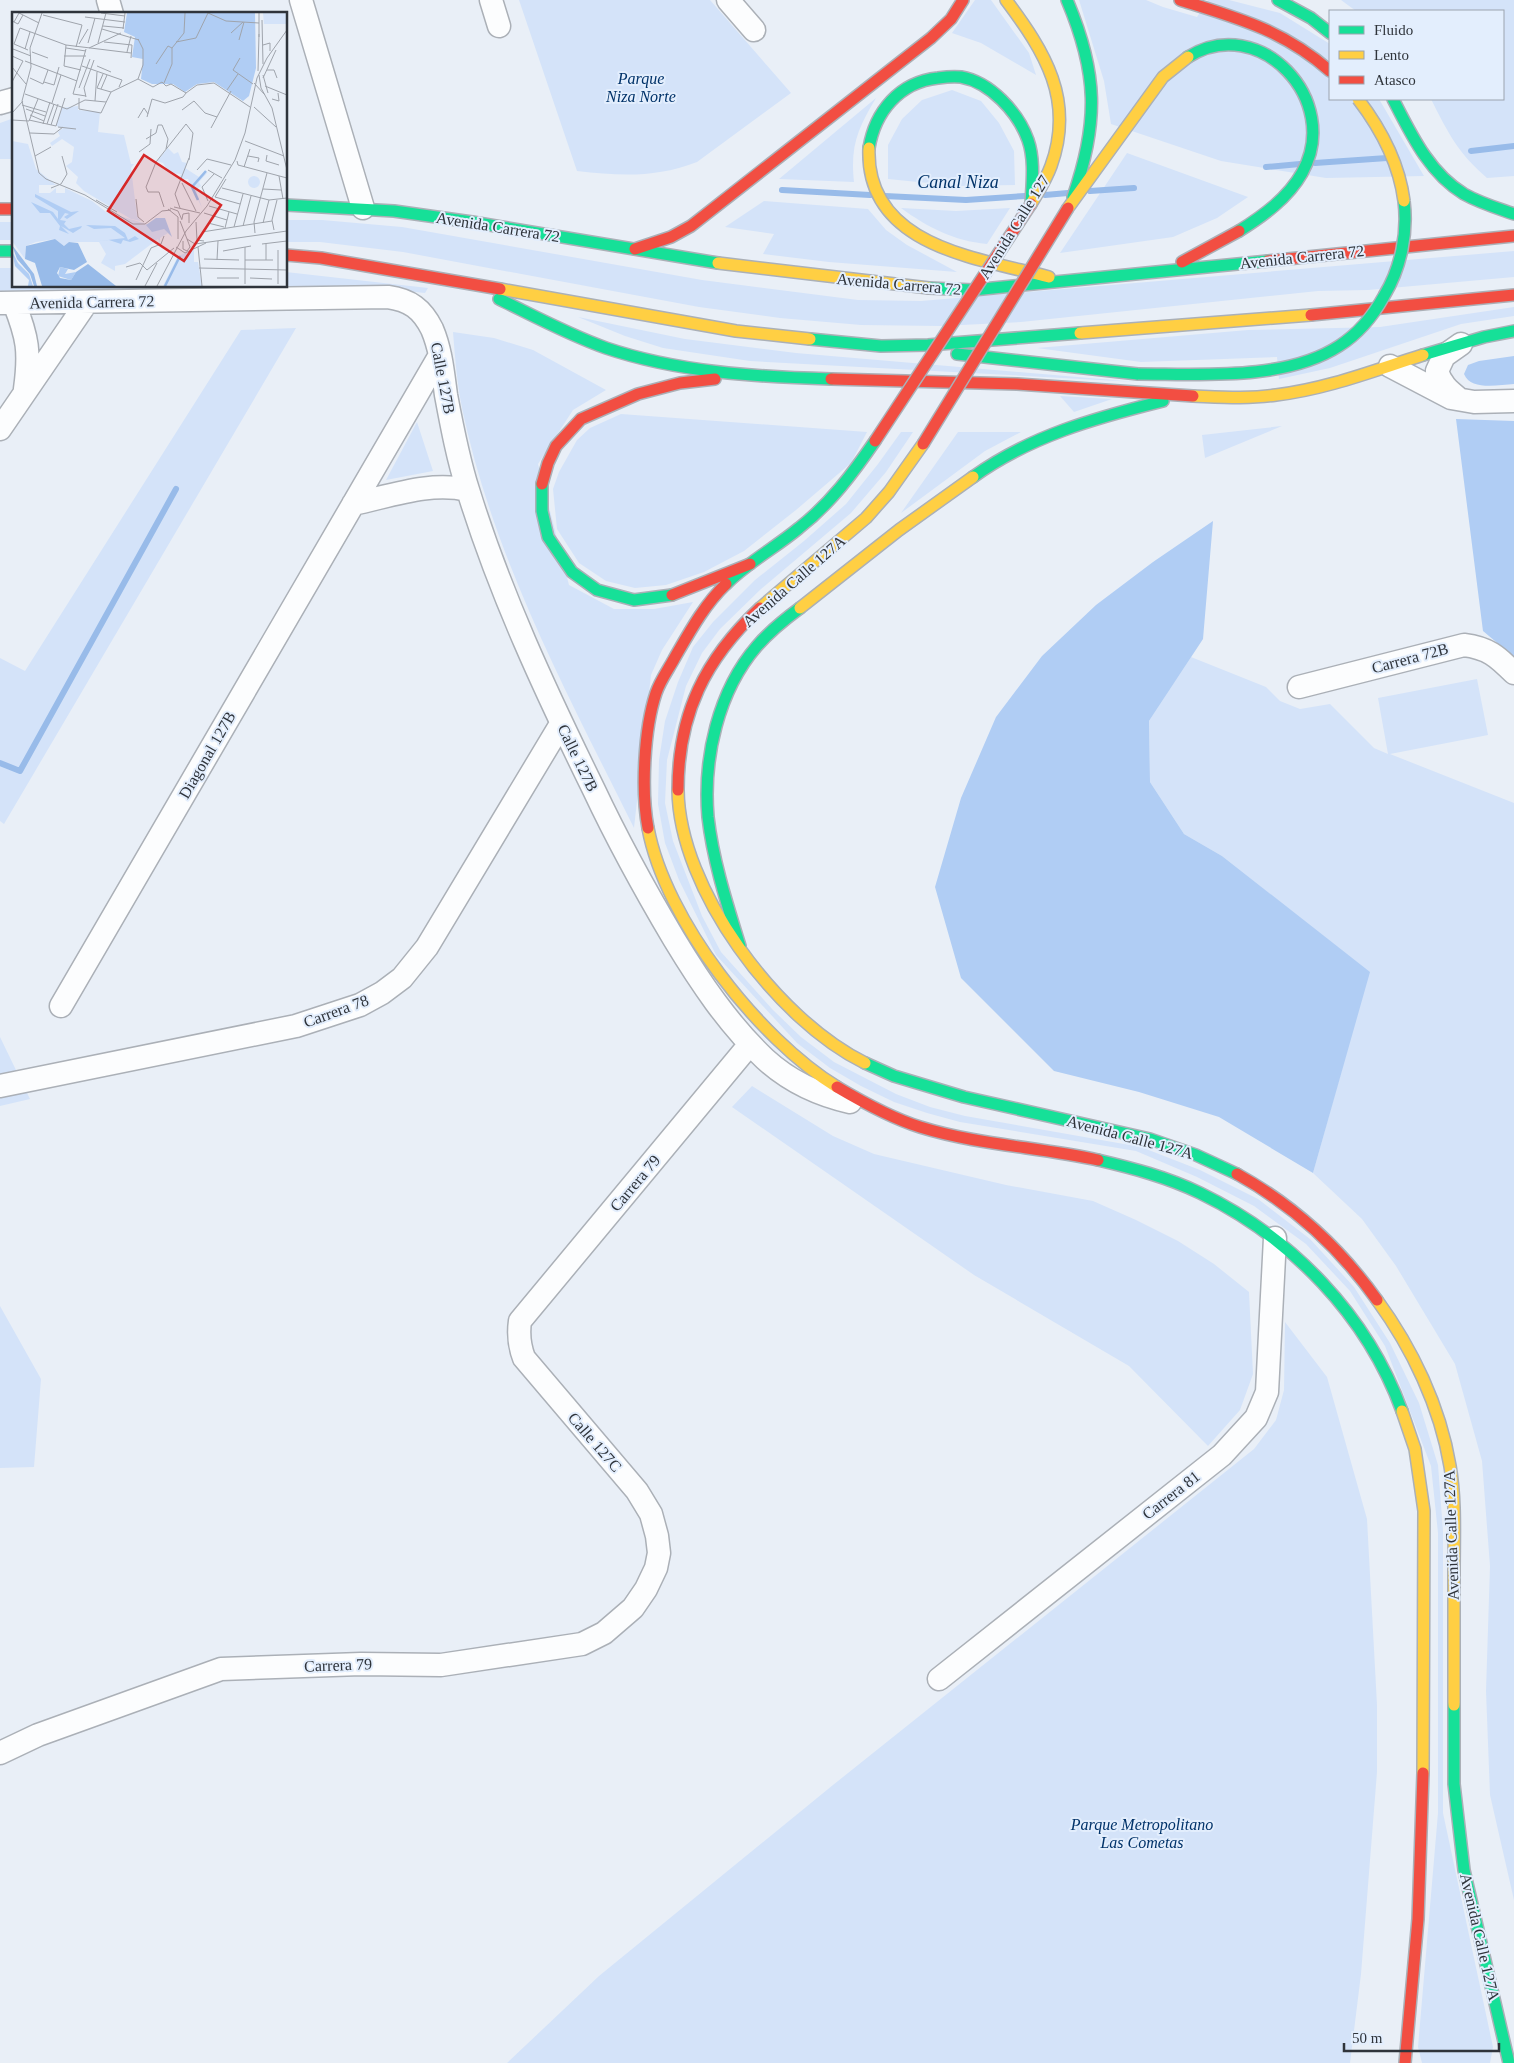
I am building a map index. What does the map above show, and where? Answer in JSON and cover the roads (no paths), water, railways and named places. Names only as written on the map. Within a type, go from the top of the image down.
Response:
[{"type":"main road","points":[[630,250],[671,237],[691,226],[925,44],[950,20],[964,0]]},
{"type":"main road","name":"Avenida Calle 127","points":[[876,441],[1031,204],[1051,167],[1057,148],[1060,128],[1060,107],[1057,87],[1041,49],[1006,0]]},
{"type":"main road","name":"Avenida Calle 127","points":[[923,444],[1068,208],[1084,164],[1093,115],[1093,95],[1089,57],[1080,26],[1067,0]]},
{"type":"main road","points":[[1180,0],[1270,29],[1300,47],[1329,70]]},
{"type":"main road","points":[[1278,0],[1311,18],[1329,31]]},
{"type":"main road","points":[[1068,208],[1163,77],[1180,61],[1199,50],[1220,46],[1248,47],[1267,54],[1286,67],[1305,93],[1313,120],[1312,148],[1302,173],[1286,194],[1224,242],[1158,271]]},
{"type":"main road","points":[[1031,204],[1033,176],[1031,150],[1021,125],[1006,104],[986,88],[961,77],[934,77],[908,86],[900,92],[886,104],[872,127],[867,154],[871,182],[884,206],[898,223],[923,239],[953,251],[1068,282]]},
{"type":"main road","points":[[288,255],[321,258],[736,331],[1138,374],[1223,374],[1280,369],[1324,353],[1347,341],[1370,320],[1385,296],[1397,270],[1406,223],[1402,186],[1388,147],[1374,120],[1359,100]]},
{"type":"main road","points":[[1394,100],[1414,139],[1435,169],[1449,184],[1479,201],[1514,214]]},
{"type":"main road","name":"Avenida Carrera 72","points":[[288,205],[363,208],[472,222],[740,267],[916,288],[973,290],[1514,236]]},
{"type":"main road","points":[[463,283],[586,340],[610,348],[693,367],[747,374],[866,380],[987,382],[1190,396],[1245,397],[1277,395],[1329,384],[1460,344],[1514,331]]},
{"type":"main road","points":[[881,346],[937,344],[1368,311],[1514,295]]},
{"type":"main road","points":[[747,374],[680,383],[649,391],[614,403],[581,419],[556,446],[548,463],[542,484],[542,511],[548,537],[572,572],[597,590],[634,600],[668,597],[750,564]]},
{"type":"main road","points":[[740,946],[718,873],[708,810],[707,778],[713,739],[729,694],[748,658],[785,620],[937,501],[997,460],[1018,448],[1071,427],[1140,407],[1190,396]]},
{"type":"main road","name":"Avenida Calle 127A","points":[[876,441],[833,497],[807,522],[731,579],[699,615],[658,689],[649,722],[646,750],[647,824],[656,861],[670,892],[709,960],[739,1001],[821,1076],[874,1108],[928,1130],[1077,1156],[1157,1175],[1200,1193],[1235,1212],[1275,1238],[1306,1264],[1339,1299],[1366,1336],[1386,1373],[1414,1441],[1420,1467],[1424,1511],[1423,1816],[1418,1919],[1405,2063]]},
{"type":"main road","name":"Avenida Calle 127A","points":[[923,444],[897,482],[866,519],[830,551],[772,597],[736,632],[712,659],[693,699],[681,750],[678,785],[682,829],[696,868],[714,907],[754,967],[788,1006],[815,1032],[844,1051],[885,1073],[937,1090],[1166,1144],[1196,1155],[1260,1186],[1292,1208],[1340,1254],[1369,1288],[1392,1321],[1427,1391],[1440,1428],[1450,1466],[1454,1525],[1454,1775],[1457,1822],[1476,1924],[1509,2063]]},
{"type":"main road","points":[[1408,2035],[1413,2063]]},
{"type":"main road","points":[[1501,2063],[1506,2049]]},
{"type":"street","points":[[301,0],[363,208]]},
{"type":"street","points":[[491,0],[499,26]]},
{"type":"street","points":[[728,0],[754,30]]},
{"type":"street","name":"Avenida Carrera 72","points":[[7,303],[388,297],[401,298],[421,311]]},
{"type":"street","points":[[0,429],[87,302]]},
{"type":"street","points":[[7,303],[27,342],[29,355],[25,390]]},
{"type":"street","name":"Calle 127B","points":[[421,311],[433,331],[440,355],[453,432],[468,490],[523,640],[611,825],[654,905],[708,992],[750,1044],[766,1060],[805,1087],[836,1099],[874,1108]]},
{"type":"street","points":[[1460,344],[1444,356],[1437,371],[1440,380],[1446,388],[1461,400]]},
{"type":"street","name":"Diagonal 127B","points":[[61,1006],[440,355]]},
{"type":"street","points":[[1390,366],[1442,395],[1461,400],[1498,403],[1514,401]]},
{"type":"street","points":[[353,504],[429,487],[453,487],[468,490]]},
{"type":"street","name":"Carrera 72B","points":[[1300,688],[1464,645],[1476,646],[1488,651],[1514,673]]},
{"type":"street","name":"Carrera 78","points":[[0,1086],[296,1026],[360,1005],[382,993],[402,978],[428,947],[562,724]]},
{"type":"street","name":"Carrera 79","points":[[520,1321],[750,1044]]},
{"type":"street","name":"Carrera 81","points":[[939,1679],[1222,1455],[1256,1418],[1267,1392],[1275,1238]]},
{"type":"street","name":"Calle 127C","points":[[520,1321],[518,1333],[519,1346],[532,1369],[637,1491],[651,1514],[659,1553],[656,1568]]},
{"type":"street","name":"Carrera 79","points":[[0,1753],[38,1735],[221,1669],[361,1664],[441,1665],[582,1644],[604,1633],[633,1608],[646,1589],[656,1568]]},
{"type":"waterway","name":"Canal Niza","points":[[1471,151],[1514,146]]},
{"type":"waterway","name":"Canal Niza","points":[[1315,163],[1387,158]]},
{"type":"waterway","name":"Canal Niza","points":[[1266,167],[1300,164]]},
{"type":"waterway","name":"Canal Niza","points":[[1090,191],[1134,188]]},
{"type":"waterway","name":"Canal Niza","points":[[782,190],[870,195]]},
{"type":"waterway","name":"Canal Niza","points":[[1045,195],[1068,193]]},
{"type":"waterway","name":"Canal Niza","points":[[885,196],[966,200],[1025,196]]},
{"type":"waterway","points":[[0,763],[20,771],[176,489]]},
{"type":"park label","name":"Parque Niza Norte","points":[[641,87]]},
{"type":"park label","name":"Parque Metropolitano Las Cometas","points":[[1142,1833]]}]
